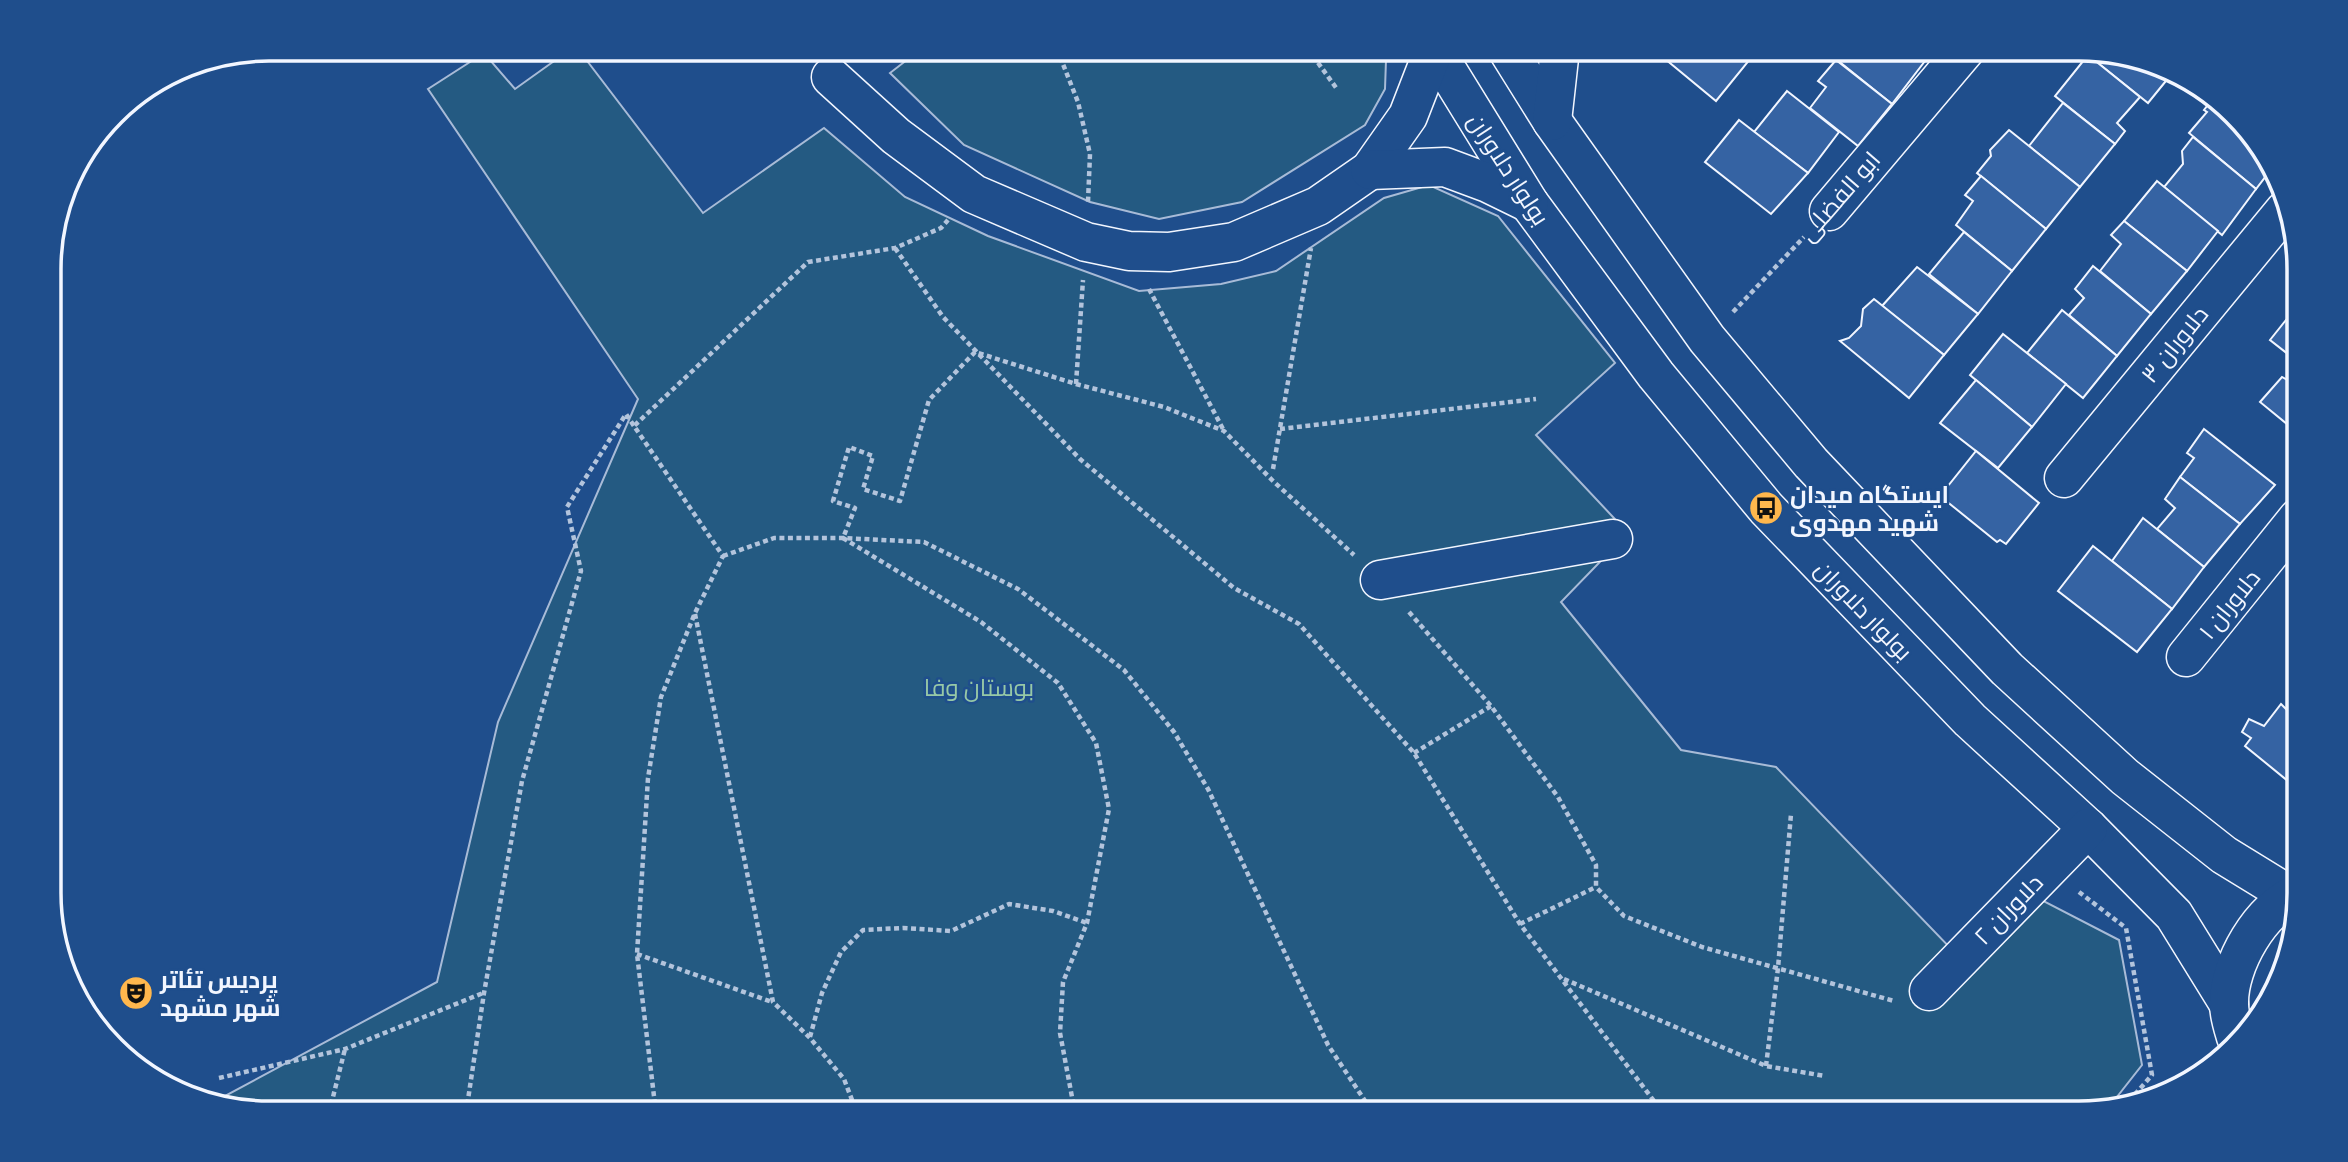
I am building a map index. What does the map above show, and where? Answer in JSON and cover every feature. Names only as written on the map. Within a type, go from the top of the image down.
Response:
[{"type":"street","points":[[831,77],[896,136],[974,194],[1086,242],[1129,251],[1169,252],[1234,242],[1318,206],[1370,170],[1408,116],[1429,61]]},
{"type":"street","name":"بولوار دلاوران","points":[[1442,61],[1529,203],[1656,375],[1766,508],[1970,720],[2088,828],[2175,915],[2232,1020]]},
{"type":"street","points":[[1515,61],[1552,121],[1707,339],[1811,463],[2007,669],[2124,777],[2224,855],[2287,890]]},
{"type":"street","points":[[1552,121],[1559,61]]},
{"type":"street","name":"ابو الفضلی","points":[[1829,211],[1956,61]]},
{"type":"street","points":[[1370,170],[1445,167],[1488,183],[1529,203]]},
{"type":"street","name":"دلاوران ۳","points":[[2064,478],[2280,215]]},
{"type":"street","name":"دلاوران ۱","points":[[2186,657],[2287,532]]},
{"type":"street","points":[[1380,580],[1614,539]]},
{"type":"street","name":"دلاوران ۲","points":[[1911,996],[2049,868],[2088,828]]},
{"type":"street","points":[[2232,1020],[2237,961],[2261,922],[2286,902]]},
{"type":"path","points":[[1317,61],[1337,89]]},
{"type":"path","points":[[975,352],[1076,384],[1090,154],[1078,102],[1062,62]]},
{"type":"path","points":[[634,426],[808,262],[895,248],[941,228],[974,194]]},
{"type":"path","points":[[1273,469],[1318,206]]},
{"type":"path","name":"ابو الفضلی","points":[[1707,339],[1829,211]]},
{"type":"path","points":[[895,248],[943,317],[1080,459],[1234,588],[1299,624],[1414,753],[1520,924],[1654,1100]]},
{"type":"path","points":[[1129,251],[1224,431]]},
{"type":"path","points":[[843,538],[855,508],[833,501],[849,447],[873,456],[863,489],[900,502],[929,400],[975,352]]},
{"type":"path","points":[[1280,429],[1536,399]]},
{"type":"path","points":[[469,1101],[484,993],[522,781],[581,571],[567,507],[626,414],[723,556]]},
{"type":"path","points":[[655,1101],[637,954],[648,778],[661,697],[695,613],[723,556],[774,538],[924,542],[1018,589],[1125,670],[1174,732],[1208,789],[1328,1045],[1365,1100]]},
{"type":"path","points":[[843,538],[981,622],[1058,683],[1096,743],[1110,809],[1087,923],[1063,982],[1060,1033],[1073,1101]]},
{"type":"path","points":[[695,613],[773,1002]]},
{"type":"path","points":[[1414,753],[1491,706]]},
{"type":"path","points":[[1766,1066],[1778,968],[1791,814]]},
{"type":"path","points":[[2049,868],[2126,928],[2152,1075],[2137,1092]]},
{"type":"path","points":[[1520,924],[1596,887],[1624,916],[1702,947],[1778,968],[1911,996]]},
{"type":"path","points":[[810,1038],[822,993],[841,952],[863,930],[903,928],[951,931],[1009,904],[1053,911],[1087,923]]},
{"type":"path","points":[[637,954],[773,1002],[810,1038],[844,1079],[852,1101]]},
{"type":"path","points":[[1563,978],[1766,1066],[1825,1076]]},
{"type":"path","points":[[219,1078],[345,1049],[484,993]]},
{"type":"path","points":[[332,1101],[345,1049]]},
{"type":"green space","points":[[1386,61],[1385,89],[1365,125],[1242,202],[1159,219],[1090,202],[964,145],[890,73],[905,62]]},
{"type":"green space","name":"بوستان وفا","points":[[470,62],[492,62],[515,89],[553,62],[588,62],[703,213],[824,128],[905,197],[988,236],[1139,291],[1221,284],[1276,271],[1384,198],[1429,185],[1498,216],[1615,363],[1536,435],[1628,533],[1561,602],[1681,750],[1776,767],[1955,953],[2028,893],[2119,940],[2142,1065],[2117,1097],[2092,1100],[269,1101],[225,1096],[437,982],[498,722],[638,399],[428,89]]},
{"type":"building","points":[[1668,61],[1748,61],[1716,101]]},
{"type":"building","points":[[1837,61],[1892,104],[1858,146],[1810,108],[1826,87],[1818,81]]},
{"type":"building","points":[[1839,61],[1925,61],[1892,104]]},
{"type":"building","points":[[2083,61],[2097,62],[2140,97],[2117,123],[2125,131],[2115,144],[2055,96]]},
{"type":"building","points":[[2097,62],[2133,68],[2166,81],[2148,103]]},
{"type":"building","points":[[1787,91],[1839,132],[1808,173],[1754,132]]},
{"type":"building","points":[[2063,103],[2115,144],[2080,187],[2029,146]]},
{"type":"building","points":[[2207,106],[2226,122],[2259,165],[2265,177],[2256,189],[2189,133],[2207,112],[2204,110]]},
{"type":"building","points":[[1739,120],[1808,173],[1771,214],[1705,162]]},
{"type":"building","points":[[2009,130],[2080,187],[2046,229],[1977,173],[1991,156],[1990,150]]},
{"type":"building","points":[[2193,137],[2256,189],[2222,235],[2164,187],[2183,164],[2182,151]]},
{"type":"building","points":[[1981,176],[2046,229],[2012,271],[1956,225],[1973,201],[1965,195]]},
{"type":"building","points":[[2157,181],[2218,231],[2187,271],[2124,221]]},
{"type":"building","points":[[2124,221],[2187,271],[2151,314],[2100,271],[2121,244],[2111,235]]},
{"type":"building","points":[[1964,232],[2012,271],[1978,314],[1929,274]]},
{"type":"building","points":[[2093,266],[2151,314],[2117,356],[2069,315],[2084,298],[2075,289]]},
{"type":"building","points":[[1917,267],[1978,314],[1944,355],[1882,306]]},
{"type":"building","points":[[1874,299],[1944,355],[1909,398],[1840,341],[1849,338],[1861,326],[1863,309]]},
{"type":"building","points":[[2062,310],[2117,356],[2083,398],[2027,353]]},
{"type":"building","points":[[2287,321],[2287,353],[2270,340]]},
{"type":"building","points":[[2003,334],[2066,384],[2032,427],[1970,375]]},
{"type":"building","points":[[2282,377],[2287,380],[2287,424],[2260,402]]},
{"type":"building","points":[[1976,380],[2032,427],[1998,468],[1940,423]]},
{"type":"building","points":[[2204,429],[2275,485],[2240,524],[2180,477],[2194,458],[2187,453]]},
{"type":"building","points":[[1976,451],[2039,503],[2006,544],[2000,540],[1997,542],[1940,496]]},
{"type":"building","points":[[2180,477],[2240,524],[2204,567],[2157,529],[2175,508],[2165,499]]},
{"type":"building","points":[[2143,518],[2204,567],[2172,609],[2112,561]]},
{"type":"building","points":[[2093,546],[2172,609],[2137,652],[2058,591]]},
{"type":"building","points":[[2281,704],[2286,709],[2287,707],[2287,780],[2245,746],[2251,738],[2242,732],[2249,719],[2264,726]]},
{"type":"place","name":"ایستگاه میدان شهید مهدوی","points":[[1766,508]]},
{"type":"place","name":"پردیس تئاتر شهر مشهد","points":[[136,993]]}]
